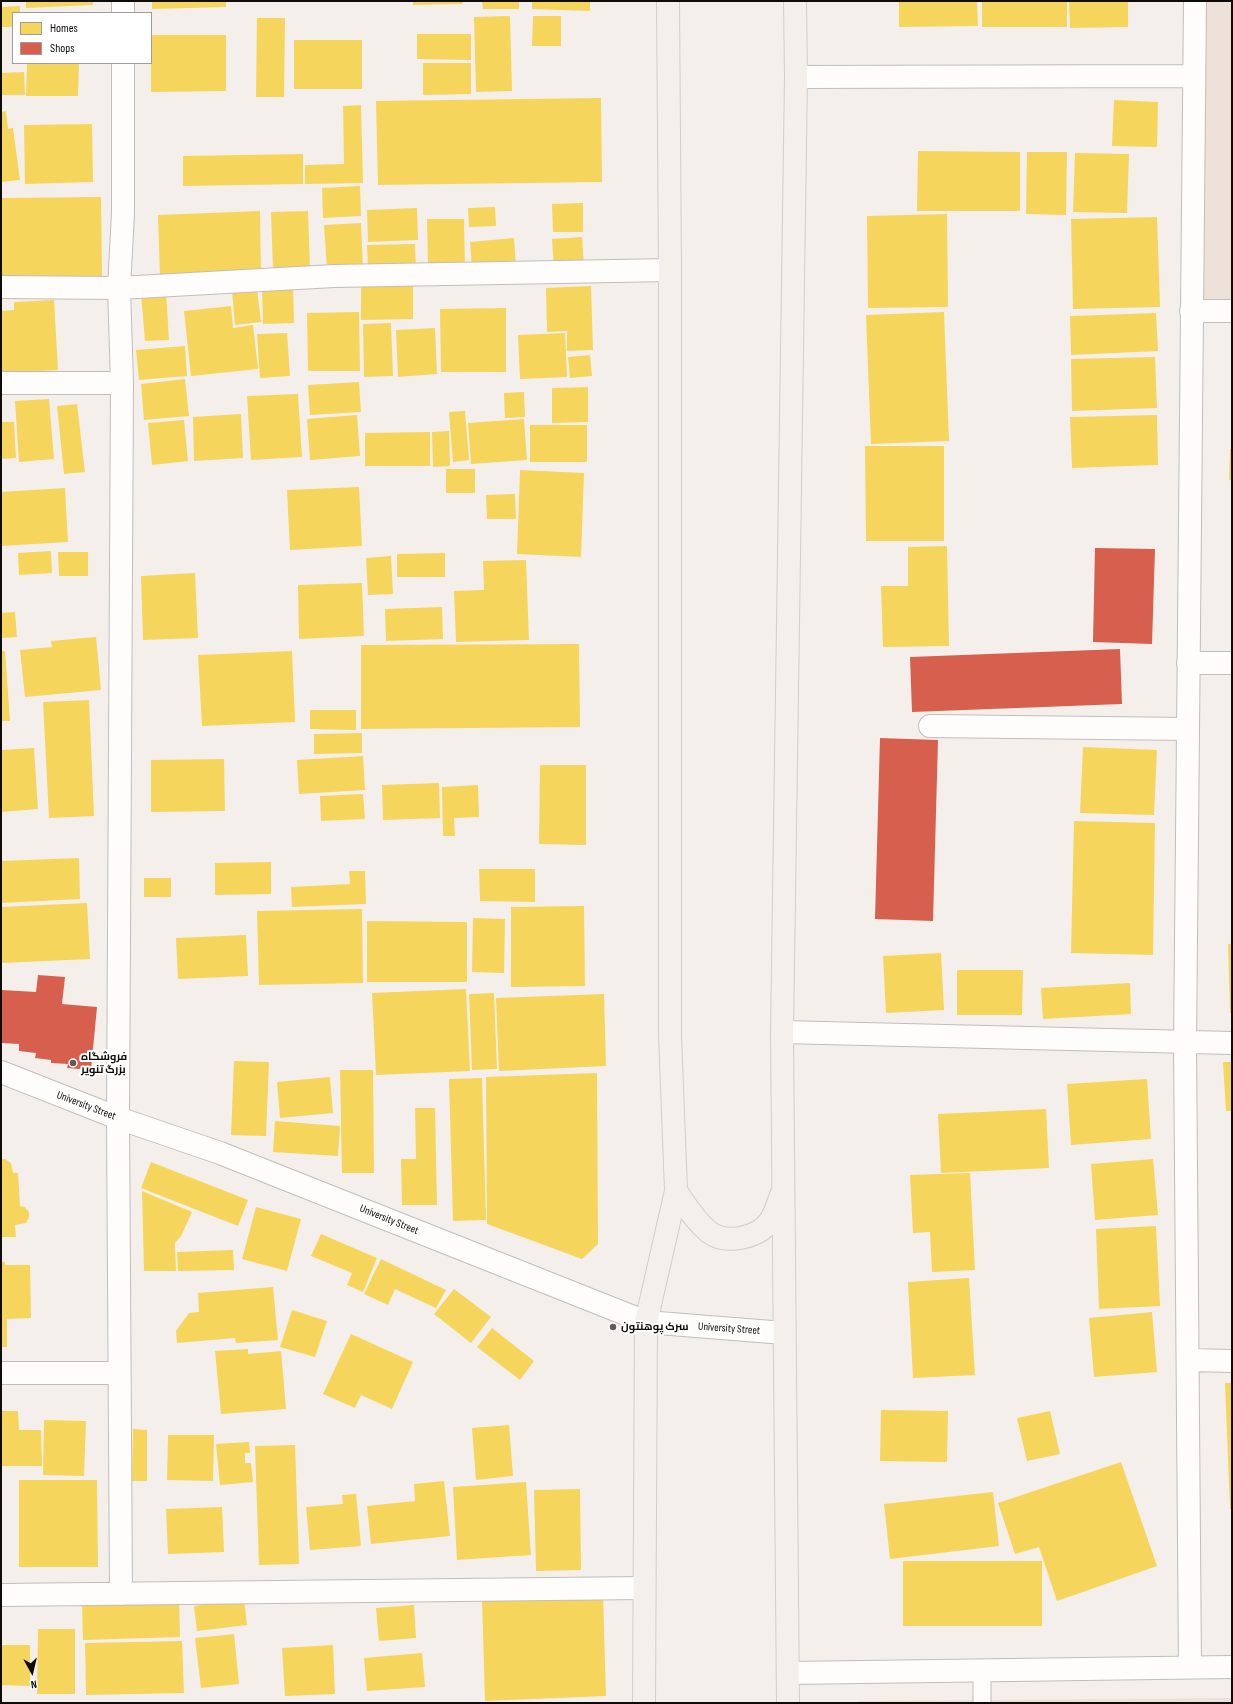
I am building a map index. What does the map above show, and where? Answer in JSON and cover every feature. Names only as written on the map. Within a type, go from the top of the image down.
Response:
[{"type":"main road","points":[[644,1703],[646,1322],[676,1191],[670,1035],[670,270],[668,1]]},
{"type":"main road","points":[[788,1703],[782,1032],[796,77],[795,1]]},
{"type":"main road","points":[[676,1191],[693,1216],[710,1233],[733,1240],[755,1233],[770,1221],[783,1190]]},
{"type":"street","points":[[123,1],[123,12]]},
{"type":"street","points":[[1190,1667],[1185,1043],[1193,76],[1195,1]]},
{"type":"street","points":[[121,1594],[118,1373],[118,1118],[122,383],[119,288],[123,213],[123,64]]},
{"type":"street","points":[[796,77],[1193,76]]},
{"type":"street","points":[[1,287],[119,288],[334,276],[670,270]]},
{"type":"street","points":[[1191,311],[1232,311]]},
{"type":"street","points":[[1,383],[122,383]]},
{"type":"street","points":[[1188,663],[1232,663]]},
{"type":"street","points":[[930,726],[1187,729]]},
{"type":"street","points":[[782,1032],[1232,1043]]},
{"type":"street","name":"University Street","points":[[1,1072],[118,1118],[220,1153],[646,1322],[784,1333]]},
{"type":"street","points":[[1188,1360],[1232,1361]]},
{"type":"street","points":[[1,1373],[118,1373]]},
{"type":"street","points":[[1,1595],[644,1588]]},
{"type":"street","points":[[788,1673],[1232,1667]]},
{"type":"lane","points":[[982,1670],[982,1703]]},
{"type":"shaded area","points":[[1204,1],[1232,1],[1232,299],[1204,299]]},
{"type":"shaded area","points":[[1232,1698],[1232,1703],[858,1703],[858,1701]]},
{"type":"shaded area","points":[[601,1702],[601,1703],[1,1703]]},
{"type":"building: Homes","points":[[26,1],[93,1],[93,5],[26,8]]},
{"type":"building: Homes","points":[[152,1],[226,1],[226,7],[152,9]]},
{"type":"building: Homes","points":[[413,1],[462,1],[462,4],[413,5]]},
{"type":"building: Homes","points":[[482,1],[519,1],[519,9],[483,9]]},
{"type":"building: Homes","points":[[532,1],[590,1],[590,11],[532,9]]},
{"type":"building: Homes","points":[[899,1],[977,1],[978,26],[899,27]]},
{"type":"building: Homes","points":[[982,1],[1067,1],[1067,27],[982,27]]},
{"type":"building: Homes","points":[[1069,1],[1128,1],[1128,27],[1070,28]]},
{"type":"building: Homes","points":[[20,6],[20,12],[12,12],[12,27],[1,27],[1,7]]},
{"type":"building: Homes","points":[[510,16],[512,91],[476,92],[474,17]]},
{"type":"building: Homes","points":[[533,16],[561,16],[561,46],[532,46]]},
{"type":"building: Homes","points":[[257,18],[285,18],[284,97],[256,97]]},
{"type":"building: Homes","points":[[417,34],[471,34],[471,60],[417,59]]},
{"type":"building: Homes","points":[[152,35],[226,35],[226,91],[151,92]]},
{"type":"building: Homes","points":[[294,40],[362,40],[362,89],[294,89]]},
{"type":"building: Homes","points":[[423,63],[471,63],[471,94],[423,95]]},
{"type":"building: Homes","points":[[27,64],[79,64],[78,96],[26,96]]},
{"type":"building: Homes","points":[[24,72],[25,95],[1,95],[1,73]]},
{"type":"building: Homes","points":[[601,98],[602,182],[378,185],[376,101]]},
{"type":"building: Homes","points":[[1114,100],[1158,102],[1157,147],[1112,146]]},
{"type":"building: Homes","points":[[361,105],[363,183],[305,184],[305,165],[344,164],[343,106]]},
{"type":"building: Homes","points":[[6,111],[8,129],[13,128],[20,180],[1,182],[1,112]]},
{"type":"building: Homes","points":[[92,124],[93,182],[25,184],[24,125]]},
{"type":"building: Homes","points":[[918,151],[1020,152],[1020,211],[917,211]]},
{"type":"building: Homes","points":[[1027,152],[1067,152],[1066,215],[1026,214]]},
{"type":"building: Homes","points":[[1075,153],[1129,154],[1127,213],[1073,212]]},
{"type":"building: Homes","points":[[303,154],[303,184],[183,186],[183,156]]},
{"type":"building: Homes","points":[[360,186],[361,216],[323,218],[322,188]]},
{"type":"building: Homes","points":[[101,197],[102,276],[1,277],[1,198]]},
{"type":"building: Homes","points":[[583,203],[583,232],[553,232],[552,204]]},
{"type":"building: Homes","points":[[495,207],[496,226],[469,227],[468,208]]},
{"type":"building: Homes","points":[[417,208],[418,240],[368,242],[367,210]]},
{"type":"building: Homes","points":[[260,211],[261,274],[160,277],[158,215]]},
{"type":"building: Homes","points":[[308,211],[310,269],[273,270],[271,212]]},
{"type":"building: Homes","points":[[947,214],[948,307],[868,308],[867,216]]},
{"type":"building: Homes","points":[[1157,217],[1160,307],[1073,309],[1071,219]]},
{"type":"building: Homes","points":[[427,219],[464,219],[465,268],[428,269]]},
{"type":"building: Homes","points":[[361,223],[363,268],[327,269],[324,225]]},
{"type":"building: Homes","points":[[582,237],[584,267],[554,269],[552,239]]},
{"type":"building: Homes","points":[[514,238],[516,266],[472,270],[470,242]]},
{"type":"building: Homes","points":[[415,244],[416,269],[368,270],[367,245]]},
{"type":"building: Homes","points":[[413,284],[413,319],[361,320],[361,285]]},
{"type":"building: Homes","points":[[293,286],[294,323],[263,324],[262,288]]},
{"type":"building: Homes","points":[[591,286],[593,350],[567,351],[567,331],[547,332],[546,288]]},
{"type":"building: Homes","points":[[257,289],[261,322],[235,325],[232,291]]},
{"type":"building: Homes","points":[[166,291],[169,340],[145,341],[141,293]]},
{"type":"building: Homes","points":[[54,300],[58,370],[1,373],[1,311],[14,310],[14,302]]},
{"type":"building: Homes","points":[[231,306],[233,328],[253,325],[258,369],[191,376],[184,311]]},
{"type":"building: Homes","points":[[506,308],[506,372],[441,372],[440,309]]},
{"type":"building: Homes","points":[[359,312],[360,371],[308,371],[307,313]]},
{"type":"building: Homes","points":[[944,312],[949,441],[871,444],[866,315]]},
{"type":"building: Homes","points":[[1156,313],[1158,351],[1071,355],[1070,316]]},
{"type":"building: Homes","points":[[391,323],[393,376],[364,377],[363,324]]},
{"type":"building: Homes","points":[[435,328],[437,374],[398,377],[396,330]]},
{"type":"building: Homes","points":[[287,333],[290,376],[260,378],[257,334]]},
{"type":"building: Homes","points":[[565,333],[567,377],[520,379],[518,335]]},
{"type":"building: Homes","points":[[185,346],[187,376],[139,380],[136,350]]},
{"type":"building: Homes","points":[[590,355],[592,376],[570,378],[568,357]]},
{"type":"building: Homes","points":[[1155,357],[1157,408],[1072,411],[1071,359]]},
{"type":"building: Homes","points":[[185,379],[189,416],[144,420],[141,384]]},
{"type":"building: Homes","points":[[359,382],[361,412],[310,415],[308,385]]},
{"type":"building: Homes","points":[[588,387],[588,422],[552,423],[552,388]]},
{"type":"building: Homes","points":[[524,392],[525,417],[505,418],[504,393]]},
{"type":"building: Homes","points":[[298,394],[302,457],[251,460],[247,396]]},
{"type":"building: Homes","points":[[49,399],[54,459],[19,462],[15,401]]},
{"type":"building: Homes","points":[[77,404],[85,472],[64,474],[57,406]]},
{"type":"building: Homes","points":[[465,411],[469,460],[453,462],[449,412]]},
{"type":"building: Homes","points":[[241,414],[243,458],[194,461],[193,417]]},
{"type":"building: Homes","points":[[357,415],[360,456],[310,460],[307,419]]},
{"type":"building: Homes","points":[[1157,415],[1158,465],[1072,468],[1070,417]]},
{"type":"building: Homes","points":[[524,419],[527,460],[471,464],[468,423]]},
{"type":"building: Homes","points":[[184,420],[188,461],[152,465],[148,423]]},
{"type":"building: Homes","points":[[1,422],[14,422],[16,458],[1,459]]},
{"type":"building: Homes","points":[[530,425],[587,425],[587,462],[530,462]]},
{"type":"building: Homes","points":[[449,431],[450,466],[433,467],[432,432]]},
{"type":"building: Homes","points":[[430,432],[430,466],[365,466],[365,433]]},
{"type":"building: Homes","points":[[865,446],[944,446],[944,541],[866,541]]},
{"type":"building: Homes","points":[[1230,449],[1232,449],[1232,480],[1229,480]]},
{"type":"building: Homes","points":[[446,469],[475,469],[475,493],[446,493]]},
{"type":"building: Homes","points":[[520,470],[584,473],[581,557],[517,554]]},
{"type":"building: Homes","points":[[359,487],[362,546],[290,550],[287,490]]},
{"type":"building: Homes","points":[[65,488],[68,542],[1,546],[1,492]]},
{"type":"building: Homes","points":[[515,494],[516,519],[487,519],[486,495]]},
{"type":"building: Homes","points":[[947,546],[949,646],[883,647],[881,586],[908,586],[908,547]]},
{"type":"building: Homes","points":[[51,551],[52,573],[19,575],[18,553]]},
{"type":"building: Homes","points":[[58,552],[88,552],[88,576],[59,576]]},
{"type":"building: Homes","points":[[445,553],[445,577],[397,577],[397,554]]},
{"type":"building: Homes","points":[[391,556],[393,594],[368,595],[366,558]]},
{"type":"building: Homes","points":[[526,560],[529,640],[456,642],[454,591],[484,590],[483,561]]},
{"type":"building: Homes","points":[[195,573],[198,638],[143,640],[141,576]]},
{"type":"building: Homes","points":[[362,583],[364,636],[299,639],[298,585]]},
{"type":"building: Homes","points":[[442,607],[443,639],[386,641],[385,609]]},
{"type":"building: Homes","points":[[15,612],[17,637],[1,638],[1,613]]},
{"type":"building: Homes","points":[[96,637],[101,690],[25,697],[20,650],[52,647],[51,641]]},
{"type":"building: Homes","points":[[579,644],[580,727],[361,729],[361,645]]},
{"type":"building: Homes","points":[[1,651],[5,651],[10,721],[1,721]]},
{"type":"building: Homes","points":[[292,651],[295,722],[202,726],[198,655]]},
{"type":"building: Homes","points":[[89,700],[94,816],[49,818],[43,702]]},
{"type":"building: Homes","points":[[310,710],[356,710],[356,730],[310,729]]},
{"type":"building: Homes","points":[[362,733],[362,753],[314,754],[314,734]]},
{"type":"building: Homes","points":[[1083,747],[1157,750],[1154,815],[1080,813]]},
{"type":"building: Homes","points":[[34,748],[38,809],[1,812],[1,750]]},
{"type":"building: Homes","points":[[363,756],[365,790],[299,794],[297,760]]},
{"type":"building: Homes","points":[[224,759],[225,811],[151,812],[151,760]]},
{"type":"building: Homes","points":[[540,765],[586,765],[586,845],[539,844]]},
{"type":"building: Homes","points":[[439,783],[440,818],[383,820],[382,785]]},
{"type":"building: Homes","points":[[478,785],[479,817],[454,818],[455,836],[443,836],[442,787]]},
{"type":"building: Homes","points":[[363,794],[365,819],[321,821],[320,796]]},
{"type":"building: Homes","points":[[1074,821],[1155,823],[1153,955],[1071,953]]},
{"type":"building: Homes","points":[[79,858],[80,899],[1,903],[1,861]]},
{"type":"building: Homes","points":[[271,862],[271,894],[215,895],[215,863]]},
{"type":"building: Homes","points":[[479,869],[535,869],[535,902],[480,901]]},
{"type":"building: Homes","points":[[349,871],[365,871],[366,904],[292,907],[291,887],[350,884]]},
{"type":"building: Homes","points":[[144,878],[171,878],[171,897],[144,897]]},
{"type":"building: Homes","points":[[87,903],[90,959],[1,963],[1,907]]},
{"type":"building: Homes","points":[[584,906],[585,986],[511,987],[511,907]]},
{"type":"building: Homes","points":[[362,909],[363,983],[259,985],[257,911]]},
{"type":"building: Homes","points":[[473,918],[505,919],[504,973],[472,972]]},
{"type":"building: Homes","points":[[367,921],[467,922],[467,982],[367,982]]},
{"type":"building: Homes","points":[[246,935],[248,976],[178,979],[176,938]]},
{"type":"building: Homes","points":[[1228,944],[1232,944],[1232,1013],[1230,1013]]},
{"type":"building: Homes","points":[[941,953],[944,1010],[886,1013],[883,956]]},
{"type":"building: Homes","points":[[957,970],[1023,970],[1022,1015],[957,1015]]},
{"type":"building: Homes","points":[[1130,983],[1131,1014],[1043,1019],[1041,988]]},
{"type":"building: Homes","points":[[466,989],[470,1071],[376,1075],[372,993]]},
{"type":"building: Homes","points":[[494,993],[497,1069],[472,1070],[469,994]]},
{"type":"building: Homes","points":[[604,994],[606,1066],[499,1071],[496,998]]},
{"type":"building: Homes","points":[[234,1061],[269,1062],[266,1136],[231,1135]]},
{"type":"building: Homes","points":[[1223,1062],[1232,1062],[1232,1111],[1226,1111]]},
{"type":"building: Homes","points":[[340,1070],[373,1070],[374,1173],[342,1173]]},
{"type":"building: Homes","points":[[597,1073],[598,1244],[582,1259],[487,1224],[486,1077]]},
{"type":"building: Homes","points":[[330,1077],[333,1113],[280,1118],[277,1082]]},
{"type":"building: Homes","points":[[482,1078],[486,1220],[453,1221],[449,1079]]},
{"type":"building: Homes","points":[[1147,1079],[1151,1139],[1071,1145],[1067,1084]]},
{"type":"building: Homes","points":[[415,1108],[435,1108],[437,1205],[402,1205],[401,1159],[416,1159]]},
{"type":"building: Homes","points":[[1046,1109],[1049,1168],[941,1173],[938,1114]]},
{"type":"building: Homes","points":[[275,1121],[340,1126],[338,1156],[273,1152]]},
{"type":"building: Homes","points":[[1,1159],[5,1159],[11,1163],[13,1173],[18,1173],[20,1206],[25,1207],[29,1212],[29,1217],[26,1223],[15,1225],[16,1237],[1,1237]]},
{"type":"building: Homes","points":[[1153,1159],[1158,1215],[1095,1220],[1091,1164]]},
{"type":"building: Homes","points":[[151,1162],[248,1200],[238,1226],[141,1188]]},
{"type":"building: Homes","points":[[970,1173],[975,1270],[932,1272],[930,1232],[913,1233],[910,1175]]},
{"type":"building: Homes","points":[[142,1191],[192,1212],[181,1236],[175,1243],[176,1271],[144,1271]]},
{"type":"building: Homes","points":[[256,1207],[301,1219],[287,1271],[242,1259]]},
{"type":"building: Homes","points":[[1156,1226],[1160,1306],[1099,1309],[1096,1229]]},
{"type":"building: Homes","points":[[321,1234],[377,1258],[363,1292],[347,1285],[352,1273],[311,1256]]},
{"type":"building: Homes","points":[[233,1250],[234,1270],[178,1271],[177,1252]]},
{"type":"building: Homes","points":[[381,1259],[446,1290],[436,1308],[395,1289],[388,1305],[364,1294]]},
{"type":"building: Homes","points":[[1,1262],[5,1262],[5,1265],[30,1265],[31,1318],[7,1319],[7,1347],[1,1347]]},
{"type":"building: Homes","points":[[969,1278],[975,1375],[913,1378],[908,1282]]},
{"type":"building: Homes","points":[[273,1287],[278,1340],[236,1343],[235,1338],[177,1343],[176,1331],[189,1313],[199,1312],[198,1293]]},
{"type":"building: Homes","points":[[454,1289],[491,1317],[471,1343],[434,1314]]},
{"type":"building: Homes","points":[[292,1310],[327,1321],[315,1357],[280,1347]]},
{"type":"building: Homes","points":[[1152,1312],[1157,1372],[1094,1377],[1089,1318]]},
{"type":"building: Homes","points":[[492,1328],[534,1361],[520,1380],[477,1347]]},
{"type":"building: Homes","points":[[351,1334],[413,1362],[392,1409],[361,1395],[355,1408],[323,1394]]},
{"type":"building: Homes","points":[[248,1349],[248,1354],[281,1351],[286,1409],[221,1414],[215,1351]]},
{"type":"building: Homes","points":[[1225,1383],[1232,1383],[1232,1509],[1230,1509]]},
{"type":"building: Homes","points":[[881,1410],[948,1411],[947,1462],[880,1461]]},
{"type":"building: Homes","points":[[1,1411],[18,1411],[19,1430],[41,1430],[42,1466],[1,1466]]},
{"type":"building: Homes","points":[[1050,1411],[1060,1454],[1027,1461],[1017,1418]]},
{"type":"building: Homes","points":[[44,1420],[86,1421],[84,1476],[43,1475]]},
{"type":"building: Homes","points":[[509,1425],[513,1476],[476,1480],[472,1428]]},
{"type":"building: Homes","points":[[133,1429],[147,1430],[147,1481],[132,1481]]},
{"type":"building: Homes","points":[[168,1435],[214,1435],[213,1481],[167,1480]]},
{"type":"building: Homes","points":[[249,1442],[250,1453],[245,1453],[245,1463],[251,1463],[253,1482],[220,1485],[216,1444]]},
{"type":"building: Homes","points":[[295,1445],[299,1564],[259,1565],[255,1446]]},
{"type":"building: Homes","points":[[1121,1462],[1157,1566],[1057,1601],[1039,1547],[1015,1554],[998,1503]]},
{"type":"building: Homes","points":[[19,1480],[97,1480],[98,1567],[19,1567]]},
{"type":"building: Homes","points":[[444,1481],[450,1536],[371,1544],[367,1506],[415,1501],[414,1484]]},
{"type":"building: Homes","points":[[526,1482],[531,1555],[457,1560],[453,1487]]},
{"type":"building: Homes","points":[[580,1489],[581,1570],[536,1571],[534,1490]]},
{"type":"building: Homes","points":[[993,1492],[999,1546],[890,1559],[884,1504]]},
{"type":"building: Homes","points":[[356,1494],[361,1546],[310,1550],[306,1507],[343,1504],[342,1495]]},
{"type":"building: Homes","points":[[222,1507],[224,1552],[168,1554],[166,1509]]},
{"type":"building: Homes","points":[[903,1561],[1042,1561],[1042,1626],[903,1626]]},
{"type":"building: Homes","points":[[603,1595],[606,1696],[485,1701],[482,1599]]},
{"type":"building: Homes","points":[[244,1600],[247,1625],[197,1631],[194,1606]]},
{"type":"building: Homes","points":[[179,1601],[180,1637],[83,1640],[82,1604]]},
{"type":"building: Homes","points":[[414,1605],[416,1638],[379,1641],[376,1608]]},
{"type":"building: Homes","points":[[38,1629],[75,1629],[75,1694],[37,1694]]},
{"type":"building: Homes","points":[[234,1634],[239,1684],[201,1688],[195,1638]]},
{"type":"building: Homes","points":[[182,1641],[184,1693],[86,1695],[85,1643]]},
{"type":"building: Homes","points":[[1,1645],[30,1645],[30,1686],[1,1685]]},
{"type":"building: Homes","points":[[333,1645],[335,1694],[285,1696],[282,1648]]},
{"type":"building: Homes","points":[[422,1653],[425,1687],[367,1691],[364,1658]]},
{"type":"building: Shops","points":[[1095,548],[1155,549],[1152,644],[1093,642]]},
{"type":"building: Shops","points":[[1120,649],[1122,704],[912,712],[910,657]]},
{"type":"building: Shops","points":[[880,738],[938,740],[933,921],[875,919]]},
{"type":"building: Shops","points":[[38,975],[65,977],[62,1004],[97,1007],[91,1070],[67,1068],[68,1064],[51,1063],[51,1060],[35,1058],[36,1053],[19,1051],[19,1044],[1,1043],[2,990],[36,992]]},
{"type":"place","name":"فروشگاه بزرگ تنویر","points":[[73,1063]]},
{"type":"place","name":"سرک پوهنتون","points":[[613,1327]]}]
